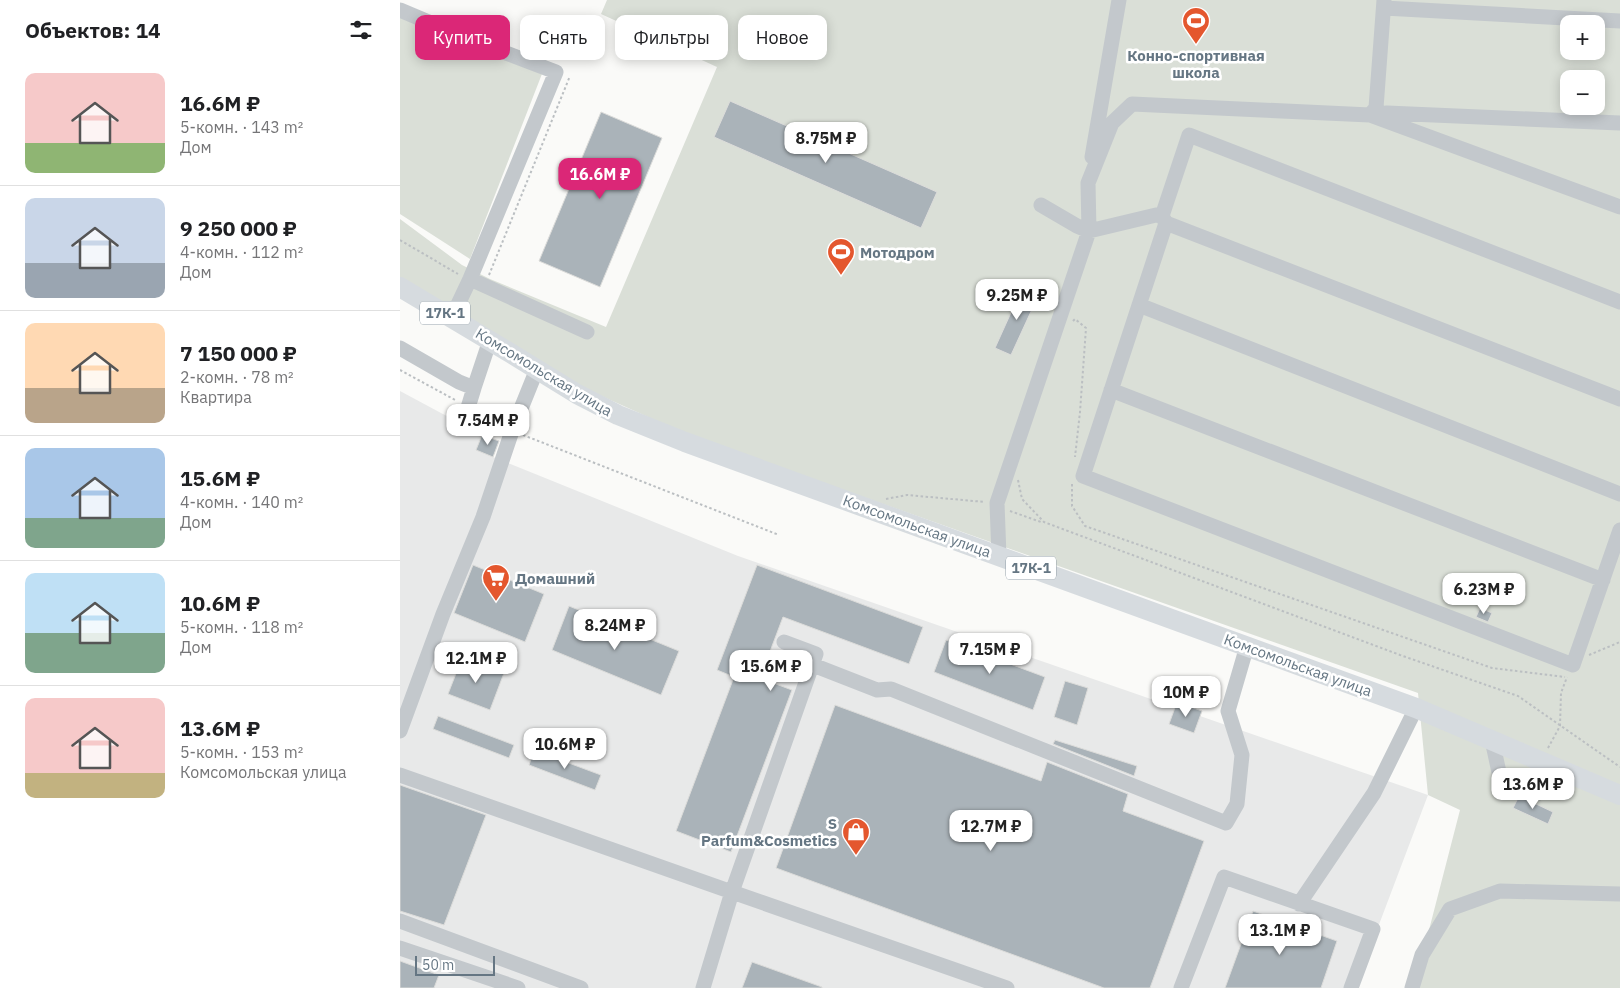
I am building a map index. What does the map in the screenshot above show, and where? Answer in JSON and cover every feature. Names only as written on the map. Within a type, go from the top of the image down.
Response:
[{"type":"main road","name":"Комсомольская улица","points":[[400,287],[577,394],[618,415],[685,442],[1416,708],[1620,794]]},
{"type":"lane","points":[[1000,556],[997,504],[1089,231],[1088,183],[1119,0]]},
{"type":"lane","points":[[1370,115],[1376,108],[1384,4],[1620,21]]},
{"type":"lane","points":[[400,10],[464,37],[563,74],[465,276],[452,317]]},
{"type":"lane","points":[[1088,183],[1112,124],[1132,104],[1370,115],[1387,113],[1620,122]]},
{"type":"lane","points":[[1370,115],[1620,207]]},
{"type":"lane","points":[[1620,302],[1189,135],[1139,305],[1083,476],[1573,665],[1620,530]]},
{"type":"lane","points":[[1041,205],[1089,231],[1156,215],[1164,220],[1620,399]]},
{"type":"lane","points":[[465,276],[587,332]]},
{"type":"lane","points":[[1139,305],[1620,494]]},
{"type":"lane","points":[[463,424],[490,340]]},
{"type":"lane","points":[[400,348],[459,382],[474,388]]},
{"type":"lane","points":[[400,731],[442,614],[483,517],[512,431],[537,369]]},
{"type":"lane","points":[[1111,390],[1603,580]]},
{"type":"lane","points":[[702,988],[732,892],[816,654],[784,642]]},
{"type":"lane","points":[[813,665],[877,690],[891,689],[1226,823],[1237,804],[1242,755],[1228,711],[1247,646]]},
{"type":"lane","points":[[1299,904],[1374,793],[1416,708]]},
{"type":"lane","points":[[1492,740],[1500,777],[1538,793],[1563,771]]},
{"type":"lane","points":[[400,774],[1007,988]]},
{"type":"lane","points":[[1182,988],[1224,877],[1373,929],[1351,988]]},
{"type":"lane","points":[[1412,988],[1422,955],[1450,909],[1500,890],[1620,894]]},
{"type":"lane","points":[[400,921],[581,988]]},
{"type":"lane","points":[[400,948],[518,988]]},
{"type":"path","points":[[485,286],[563,74]]},
{"type":"path","points":[[400,240],[465,276]]},
{"type":"path","points":[[1069,324],[1075,320],[1086,328],[1075,460]]},
{"type":"path","points":[[519,433],[780,535]]},
{"type":"path","points":[[1017,474],[1022,499],[1044,522]]},
{"type":"path","points":[[1072,479],[1072,506],[1085,526],[1492,668],[1567,677],[1561,693],[1560,726],[1541,762]]},
{"type":"path","points":[[883,499],[907,495],[997,504],[1011,511],[1400,655],[1518,696],[1620,767]]},
{"type":"path","points":[[1587,656],[1620,642]]},
{"type":"shaded area","points":[[607,0],[1620,0],[1620,988],[1414,988],[1460,810],[1428,795],[1418,693],[688,435],[557,376],[400,283],[400,219],[462,265],[490,279],[606,327],[717,67],[702,60],[728,60],[728,15],[615,15],[615,20],[601,14]]},
{"type":"shaded area","points":[[400,5],[426,15],[415,15],[415,60],[510,60],[510,47],[520,51],[520,60],[547,61],[470,259],[400,214]]},
{"type":"shaded area","points":[[400,391],[482,435],[476,450],[738,556],[1428,795],[1355,988],[400,988]]},
{"type":"building","points":[[730,101],[937,192],[921,228],[714,137]]},
{"type":"building","points":[[601,112],[662,138],[600,287],[539,261]]},
{"type":"building","points":[[1023,286],[1039,294],[1011,355],[995,348]]},
{"type":"building","points":[[482,435],[499,441],[493,457],[476,450]]},
{"type":"building","name":"Домашний","points":[[473,565],[544,594],[525,642],[454,613]]},
{"type":"building","points":[[757,565],[923,627],[909,664],[783,617],[760,678],[792,690],[731,852],[676,831],[734,677],[717,670]]},
{"type":"building","points":[[569,606],[679,651],[661,695],[552,650]]},
{"type":"building","points":[[1480,608],[1492,613],[1488,622],[1476,617]]},
{"type":"building","points":[[946,640],[1045,677],[1033,710],[934,672]]},
{"type":"building","points":[[462,658],[504,673],[490,710],[448,694]]},
{"type":"building","points":[[1065,681],[1088,688],[1077,725],[1054,717]]},
{"type":"building","points":[[1177,702],[1202,711],[1194,733],[1169,724]]},
{"type":"building","points":[[835,705],[1041,781],[1047,762],[1128,794],[1123,811],[1204,841],[1150,988],[1104,988],[776,868]]},
{"type":"building","points":[[438,716],[514,745],[509,758],[433,729]]},
{"type":"building","points":[[1055,740],[1137,766],[1134,776],[1053,744]]},
{"type":"building","points":[[534,750],[601,775],[595,790],[529,765]]},
{"type":"building","points":[[400,785],[486,815],[444,925],[400,911]]},
{"type":"building","points":[[1519,796],[1553,812],[1548,824],[1513,808]]},
{"type":"building","points":[[1253,911],[1337,941],[1321,988],[1225,988]]},
{"type":"building","points":[[400,961],[439,975],[434,988],[400,988]]},
{"type":"building","points":[[752,962],[822,987],[822,988],[742,988]]},
{"type":"place","name":"Конно-спортивная школа","points":[[1196,45]]},
{"type":"place","name":"Мотодром","points":[[841,276]]},
{"type":"place","name":"Домашний","points":[[496,602]]},
{"type":"place","name":"S Parfum&Cosmetics","points":[[856,856]]}]
